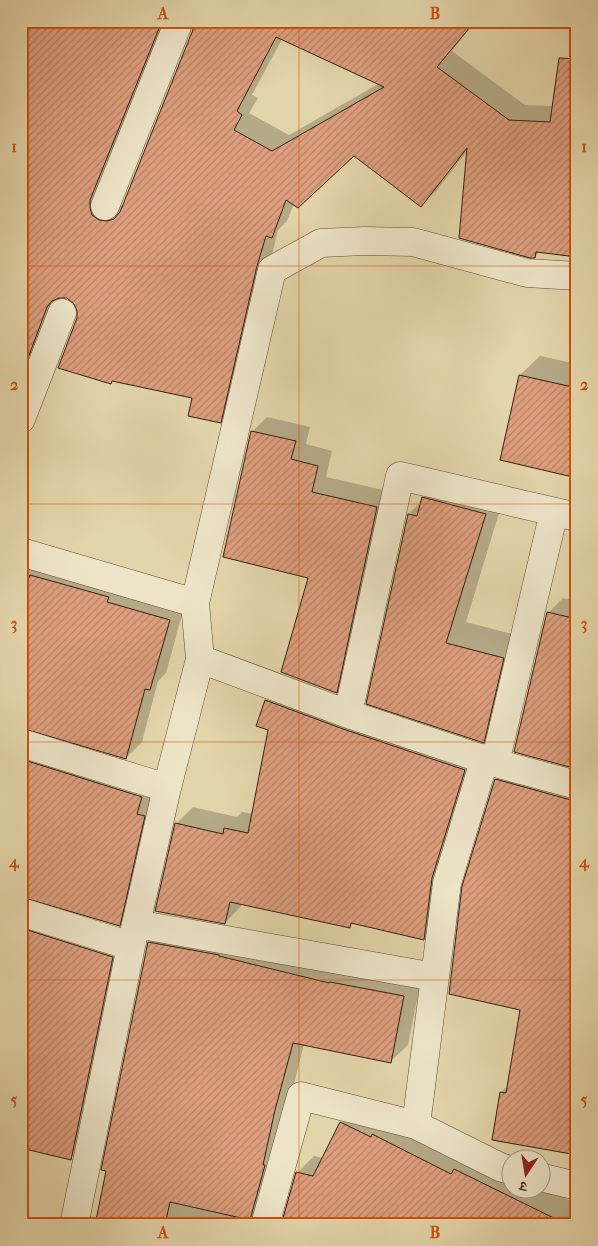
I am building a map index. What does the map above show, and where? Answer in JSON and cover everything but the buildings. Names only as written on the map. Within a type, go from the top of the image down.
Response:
[{"type":"street","points":[[105,206],[179,21]]},
{"type":"street","points":[[74,1225],[133,935],[167,788],[200,659],[195,603],[272,270],[321,243],[364,241],[413,242],[526,273],[577,276]]},
{"type":"street","points":[[21,419],[62,313]]},
{"type":"street","points":[[348,714],[400,476],[565,515],[490,761],[447,883],[416,1125]]},
{"type":"street","points":[[21,552],[195,603]]},
{"type":"street","points":[[200,659],[348,714],[490,761],[577,785]]},
{"type":"street","points":[[21,743],[167,788]]},
{"type":"street","points":[[21,912],[133,935],[435,977]]},
{"type":"street","points":[[265,1225],[301,1096],[416,1125],[500,1167]]},
{"type":"street","points":[[550,1179],[577,1186]]}]
